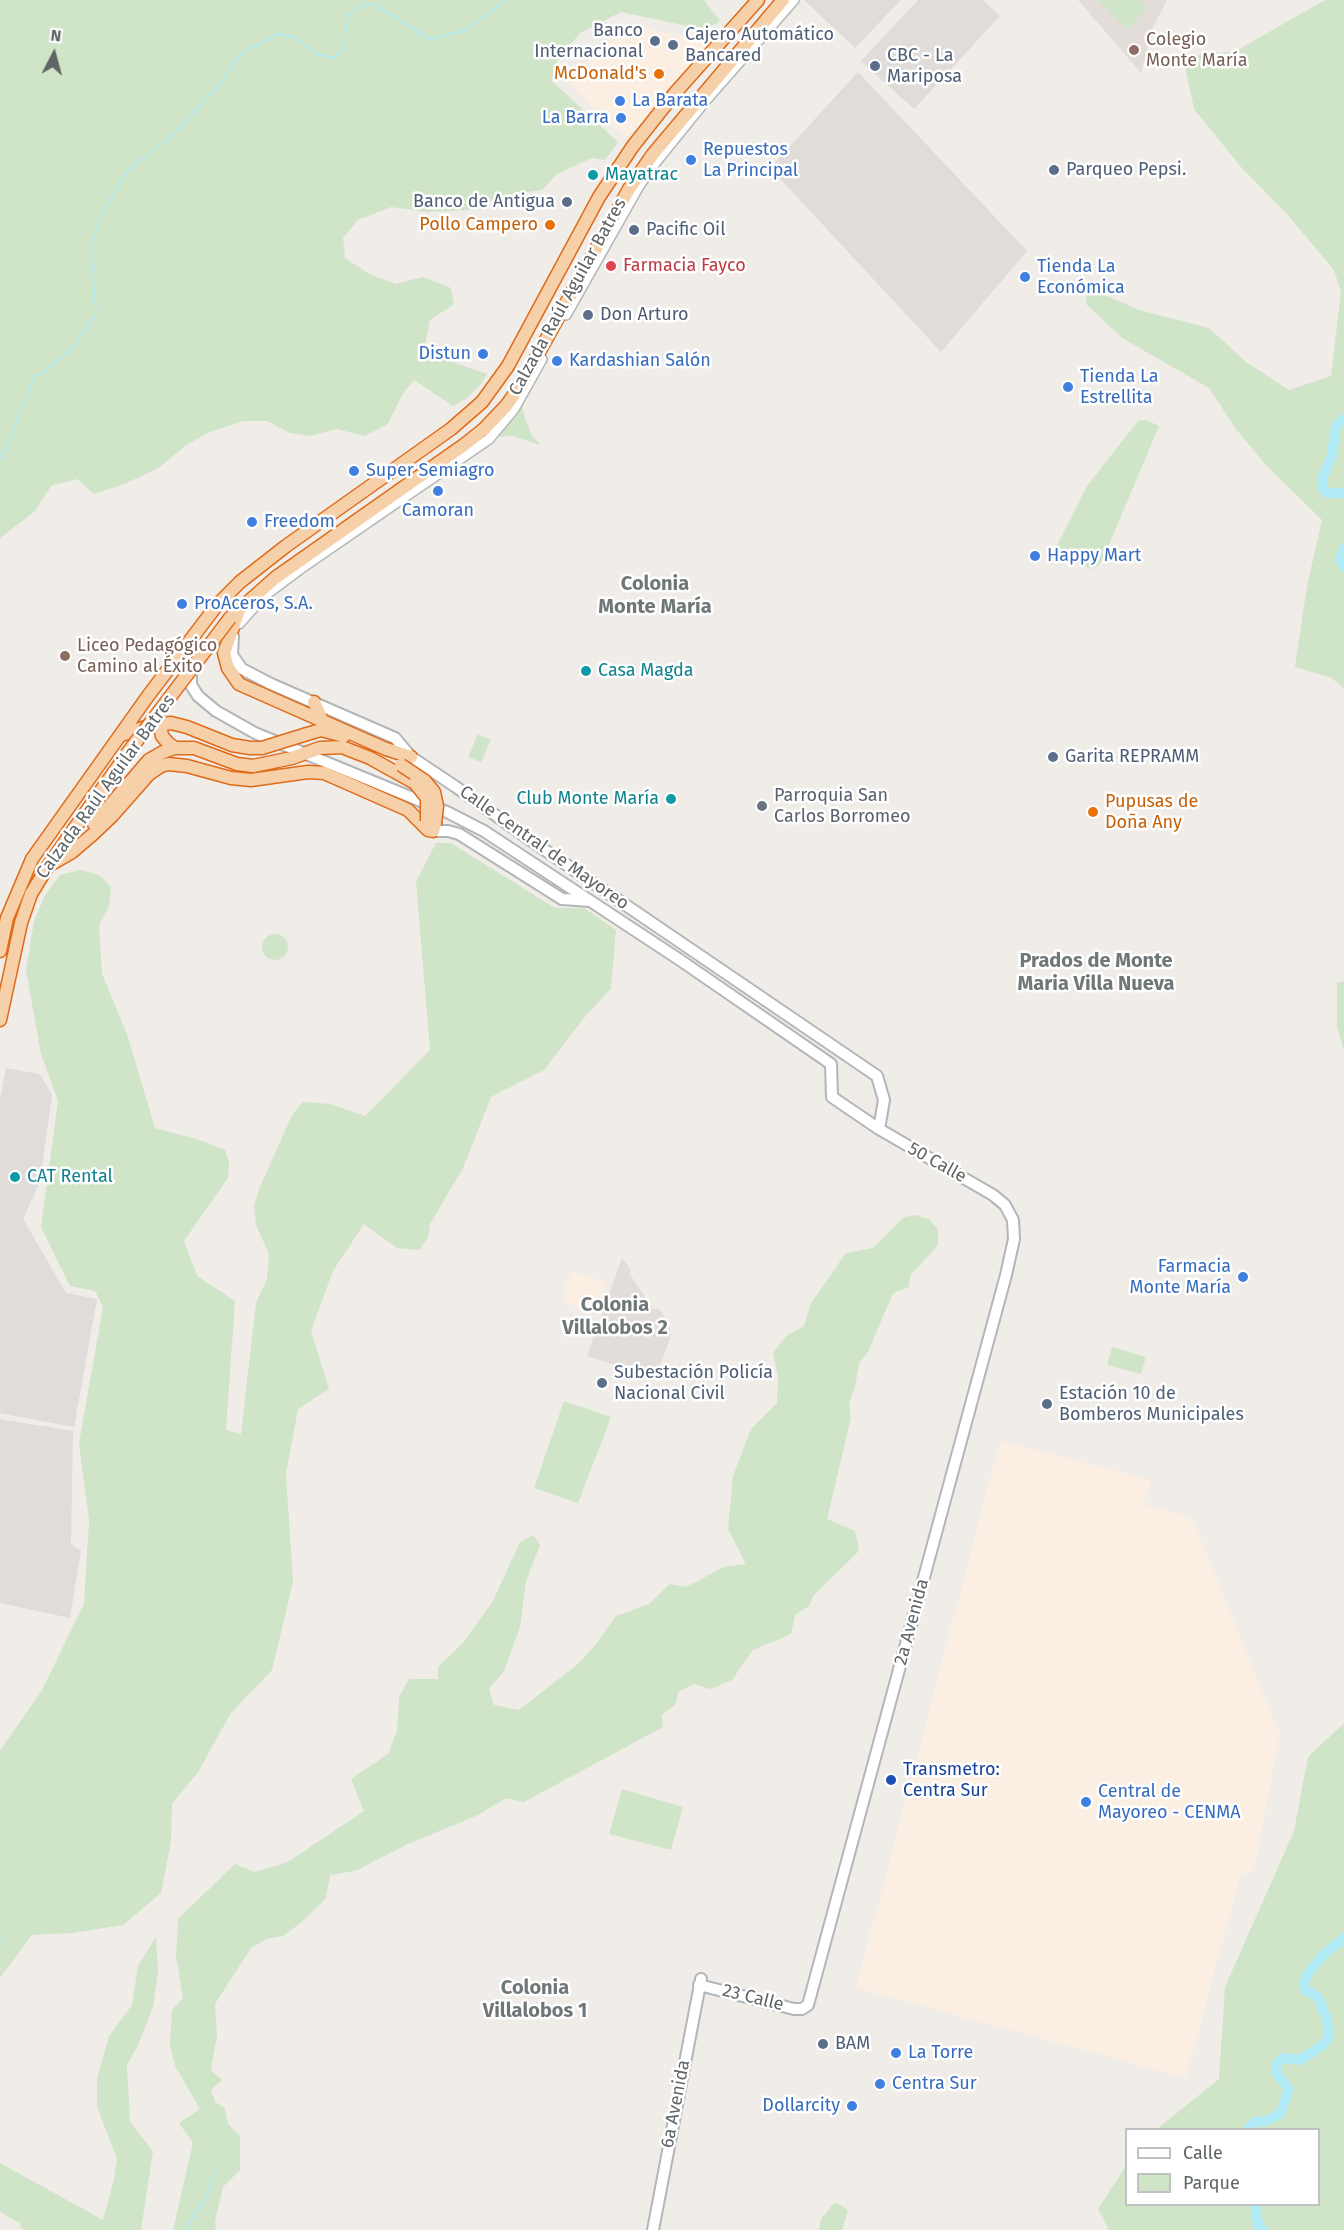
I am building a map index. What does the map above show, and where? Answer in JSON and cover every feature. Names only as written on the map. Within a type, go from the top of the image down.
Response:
[{"type":"highway","name":"Calzada Raúl Aguilar Batres","points":[[0,951],[7,918],[32,859],[196,631],[240,582],[286,546],[451,429],[482,402],[508,366],[599,197],[633,146],[675,93],[758,0]]},
{"type":"highway","name":"Calzada Raúl Aguilar Batres","points":[[0,1020],[21,923],[31,894],[126,755],[234,624],[255,595],[297,561],[464,445],[484,429],[506,406],[521,385],[629,189],[677,124],[783,0]]},
{"type":"highway","points":[[677,124],[707,99]]},
{"type":"highway","points":[[464,445],[481,445]]},
{"type":"highway","points":[[234,624],[224,657],[239,684],[360,737],[406,761],[434,792],[437,806],[430,825]]},
{"type":"highway","points":[[314,702],[322,720]]},
{"type":"highway","points":[[121,735],[163,723],[187,727],[232,745],[250,748],[262,748],[321,730],[343,736],[360,737]]},
{"type":"highway","points":[[163,723],[162,736],[168,744],[175,748]]},
{"type":"highway","points":[[51,863],[77,841],[149,760],[175,748],[194,748],[245,765],[262,764],[332,747],[348,748],[415,783],[428,799],[430,825]]},
{"type":"highway","points":[[51,863],[72,852],[112,816],[149,774],[168,764],[187,766],[231,778],[251,780],[308,772],[324,773],[408,810],[430,825]]},
{"type":"main road","name":"Calle Central de Mayoreo","points":[[234,624],[232,655],[242,669],[395,738],[406,761],[456,787],[533,843],[877,1076],[884,1100],[879,1129]]},
{"type":"main road","name":"Calle Central de Mayoreo","points":[[196,631],[191,654],[192,687],[198,696],[231,721],[473,825],[831,1064],[832,1097]]},
{"type":"main road","points":[[430,825],[459,834],[562,898],[590,901]]},
{"type":"main road","name":"50 Calle","points":[[832,1097],[879,1129],[1001,1201],[1013,1220],[1015,1234],[1013,1246]]},
{"type":"main road","name":"2a Avenida","points":[[808,2003],[1013,1246]]},
{"type":"main road","name":"23 Calle","points":[[699,1982],[794,2009],[808,2003]]},
{"type":"main road","name":"6a Avenida","points":[[652,2230],[699,1982]]},
{"type":"street","points":[[234,624],[303,567],[481,445],[501,426],[514,409],[639,186],[707,99],[794,0]]},
{"type":"shaded area","points":[[804,0],[901,0],[855,48]]},
{"type":"shaded area","points":[[918,0],[983,0],[1000,16],[914,109],[861,61]]},
{"type":"shaded area","name":"Colegio Monte María","points":[[1078,0],[1167,0],[1153,27],[1141,73]]},
{"type":"shaded area","points":[[627,24],[705,41],[714,50],[625,138],[568,82]]},
{"type":"shaded area","points":[[858,72],[1027,251],[941,352],[770,168]]},
{"type":"shaded area","points":[[6,1068],[40,1074],[52,1095],[40,1182],[23,1219],[66,1293],[97,1299],[74,1427],[0,1413],[0,1100]]},
{"type":"shaded area","points":[[622,1258],[631,1270],[629,1273],[654,1310],[659,1308],[670,1327],[670,1339],[658,1371],[650,1377],[587,1356]]},
{"type":"shaded area","points":[[571,1270],[607,1283],[595,1313],[561,1301]]},
{"type":"shaded area","points":[[0,1419],[73,1431],[71,1544],[81,1551],[70,1618],[0,1603]]},
{"type":"shaded area","name":"Central de Mayoreo - CENMA","points":[[1000,1441],[1151,1480],[1144,1504],[1192,1518],[1280,1734],[1254,1870],[1240,1877],[1186,2078],[856,1988]]},
{"type":"green space","points":[[0,0],[704,0],[720,21],[708,28],[687,26],[621,12],[580,33],[557,61],[552,81],[618,142],[605,160],[592,158],[557,174],[542,190],[507,195],[470,210],[428,212],[391,207],[358,220],[343,238],[345,258],[369,274],[395,284],[423,277],[451,288],[454,304],[430,320],[424,352],[487,374],[467,398],[453,406],[414,380],[404,392],[387,425],[364,436],[337,429],[310,436],[290,433],[267,421],[243,421],[210,432],[185,446],[159,468],[124,484],[94,494],[77,479],[51,486],[34,512],[0,538]]},
{"type":"green space","points":[[1098,0],[1139,0],[1148,9],[1127,29]]},
{"type":"green space","points":[[1325,0],[1344,0],[1344,689],[1332,678],[1295,667],[1307,586],[1322,520],[1264,463],[1236,429],[1209,388],[1122,338],[1086,304],[1087,287],[1139,310],[1209,328],[1246,362],[1289,390],[1331,376],[1341,292],[1334,270],[1286,213],[1241,167],[1194,109],[1183,57],[1236,51]]},
{"type":"green space","points":[[522,401],[524,415],[532,436],[541,445],[512,436],[494,437]]},
{"type":"green space","points":[[1146,420],[1159,426],[1103,559],[1098,566],[1091,569],[1057,552],[1055,549],[1087,486],[1138,421]]},
{"type":"green space","points":[[478,734],[491,740],[481,762],[468,757]]},
{"type":"green space","points":[[436,843],[451,843],[555,908],[584,908],[616,930],[611,988],[583,1019],[544,1070],[491,1097],[463,1168],[430,1224],[428,1238],[419,1250],[397,1248],[364,1224],[333,1271],[311,1331],[329,1389],[298,1409],[286,1474],[293,1582],[272,1670],[231,1713],[198,1772],[172,1804],[171,1841],[161,1893],[123,1925],[72,1933],[32,1935],[0,1978],[0,1750],[41,1692],[84,1604],[89,1520],[79,1443],[103,1307],[95,1291],[70,1286],[41,1227],[58,1101],[41,1054],[26,970],[34,921],[45,895],[60,875],[81,870],[99,875],[111,886],[109,906],[99,925],[102,974],[127,1034],[155,1128],[200,1140],[225,1150],[229,1163],[228,1178],[184,1241],[197,1276],[235,1301],[226,1430],[241,1434],[256,1303],[267,1279],[269,1254],[256,1225],[254,1206],[259,1189],[292,1115],[303,1102],[330,1104],[365,1116],[430,1050],[416,882]]},
{"type":"green space","points":[[275,934],[284,938],[288,947],[284,956],[275,960],[266,956],[262,947],[266,938]]},
{"type":"green space","points":[[1344,981],[1344,1051],[1337,1027],[1337,983]]},
{"type":"green space","points":[[917,1215],[930,1220],[938,1230],[938,1245],[910,1276],[909,1287],[893,1293],[868,1352],[859,1363],[855,1387],[849,1403],[851,1418],[827,1519],[855,1531],[859,1551],[813,1596],[809,1606],[795,1615],[791,1634],[753,1650],[732,1680],[710,1689],[694,1684],[678,1692],[676,1704],[662,1715],[663,1727],[524,1802],[506,1798],[478,1815],[408,1844],[355,1871],[330,1875],[326,1898],[303,1921],[283,1936],[266,1939],[251,1948],[215,2004],[217,2035],[211,2070],[222,2080],[211,2090],[215,2102],[225,2108],[228,2124],[240,2136],[240,2170],[223,2187],[215,2221],[216,2230],[173,2230],[193,2143],[179,2123],[200,2109],[175,2066],[170,2045],[172,2010],[183,1998],[176,1956],[178,1919],[235,1864],[255,1872],[288,1862],[364,1811],[351,1779],[388,1754],[397,1731],[399,1697],[409,1679],[438,1679],[438,1667],[464,1642],[493,1601],[520,1542],[533,1535],[540,1545],[526,1581],[520,1627],[504,1671],[489,1689],[494,1705],[519,1710],[578,1664],[616,1616],[649,1604],[670,1584],[686,1587],[724,1567],[746,1564],[728,1529],[733,1476],[751,1429],[777,1403],[778,1378],[773,1353],[786,1336],[804,1326],[811,1303],[846,1253],[873,1248],[904,1217]]},
{"type":"green space","points":[[1112,1347],[1146,1357],[1141,1374],[1107,1365]]},
{"type":"green space","points":[[564,1401],[611,1417],[578,1503],[534,1488]]},
{"type":"green space","points":[[1344,1723],[1344,2230],[1109,2230],[1098,2209],[1125,2168],[1125,2206],[1320,2206],[1320,2128],[1158,2128],[1219,2079],[1225,1987],[1294,1831],[1308,1757]]},
{"type":"green space","points":[[622,1789],[683,1807],[671,1850],[609,1834]]},
{"type":"green space","points":[[156,1937],[158,1972],[153,2007],[138,2045],[127,2065],[130,2122],[153,2151],[141,2230],[25,2230],[20,2227],[21,2224],[0,2212],[0,2163],[103,2220],[117,2159],[97,2107],[97,2078],[109,2036],[132,2005],[138,1966]]},
{"type":"green space","points":[[835,2202],[848,2210],[842,2230],[819,2230],[821,2219]]},
{"type":"waterway","points":[[0,458],[7,447],[34,377],[47,370],[74,346],[96,314],[91,248],[103,212],[128,170],[168,139],[216,89],[240,55],[278,34],[295,37],[315,54],[334,58],[344,49],[348,16],[360,6],[374,4],[429,39],[464,31],[506,0]]},
{"type":"waterway","points":[[1344,419],[1336,426],[1332,454],[1322,480],[1323,489],[1328,493],[1344,493]]},
{"type":"waterway","points":[[1344,548],[1340,560],[1344,567]]},
{"type":"waterway","points":[[1249,2128],[1255,2122],[1266,2121],[1280,2114],[1289,2089],[1277,2074],[1276,2065],[1282,2058],[1300,2060],[1323,2045],[1329,2037],[1327,2020],[1318,1997],[1304,1989],[1306,1976],[1322,1956],[1344,1938]]},
{"type":"waterway","points":[[184,2230],[206,2198],[216,2169]]},
{"type":"waterway","points":[[1255,2206],[1258,2225],[1263,2230]]},
{"type":"place","name":"Banco Internacional","points":[[655,41]]},
{"type":"place","name":"Cajero Automático Bancared","points":[[673,45]]},
{"type":"place","name":"Colegio Monte María","points":[[1134,50]]},
{"type":"place","name":"CBC - La Mariposa","points":[[875,66]]},
{"type":"place","name":"McDonald's","points":[[659,74]]},
{"type":"place","name":"La Barata","points":[[620,101]]},
{"type":"place","name":"La Barra","points":[[621,118]]},
{"type":"place","name":"Repuestos La Principal","points":[[691,160]]},
{"type":"place","name":"Parqueo Pepsi.","points":[[1054,170]]},
{"type":"place","name":"Mayatrac","points":[[593,175]]},
{"type":"place","name":"Banco de Antigua","points":[[567,202]]},
{"type":"place","name":"Pollo Campero","points":[[550,225]]},
{"type":"place","name":"Pacific Oil","points":[[634,230]]},
{"type":"place","name":"Farmacia Fayco","points":[[611,266]]},
{"type":"place","name":"Tienda La Económica","points":[[1025,277]]},
{"type":"place","name":"Don Arturo","points":[[588,315]]},
{"type":"place","name":"Distun","points":[[483,354]]},
{"type":"place","name":"Kardashian Salón","points":[[557,361]]},
{"type":"place","name":"Tienda La Estrellita","points":[[1068,387]]},
{"type":"place","name":"Super Semiagro","points":[[354,471]]},
{"type":"place","name":"Camoran","points":[[438,491]]},
{"type":"place","name":"Freedom","points":[[252,522]]},
{"type":"place","name":"Happy Mart","points":[[1035,556]]},
{"type":"place","name":"ProAceros, S.A.","points":[[182,604]]},
{"type":"place","name":"Liceo Pedagógico Camino al Éxito","points":[[65,656]]},
{"type":"place","name":"Casa Magda","points":[[586,671]]},
{"type":"place","name":"Garita REPRAMM","points":[[1053,757]]},
{"type":"place","name":"Club Monte María","points":[[671,799]]},
{"type":"place","name":"Parroquia San Carlos Borromeo","points":[[762,806]]},
{"type":"place","name":"Pupusas de Doña Any","points":[[1093,812]]},
{"type":"place","name":"CAT Rental","points":[[15,1177]]},
{"type":"place","name":"Farmacia Monte María","points":[[1243,1277]]},
{"type":"place","name":"Subestación Policía Nacional Civil","points":[[602,1383]]},
{"type":"place","name":"Estación 10 de Bomberos Municipales","points":[[1047,1404]]},
{"type":"place","name":"Transmetro: Centra Sur","points":[[891,1780]]},
{"type":"place","name":"Central de Mayoreo - CENMA","points":[[1086,1802]]},
{"type":"place","name":"BAM","points":[[823,2044]]},
{"type":"place","name":"La Torre","points":[[896,2053]]},
{"type":"place","name":"Centra Sur","points":[[880,2084]]},
{"type":"place","name":"Dollarcity","points":[[852,2106]]},
{"type":"district","name":"Colonia Monte María","points":[[655,596]]},
{"type":"district","name":"Prados de Monte Maria Villa Nueva","points":[[1096,972]]},
{"type":"district","name":"Colonia Villalobos 2","points":[[615,1316]]},
{"type":"district","name":"Colonia Villalobos 1","points":[[535,2000]]}]
